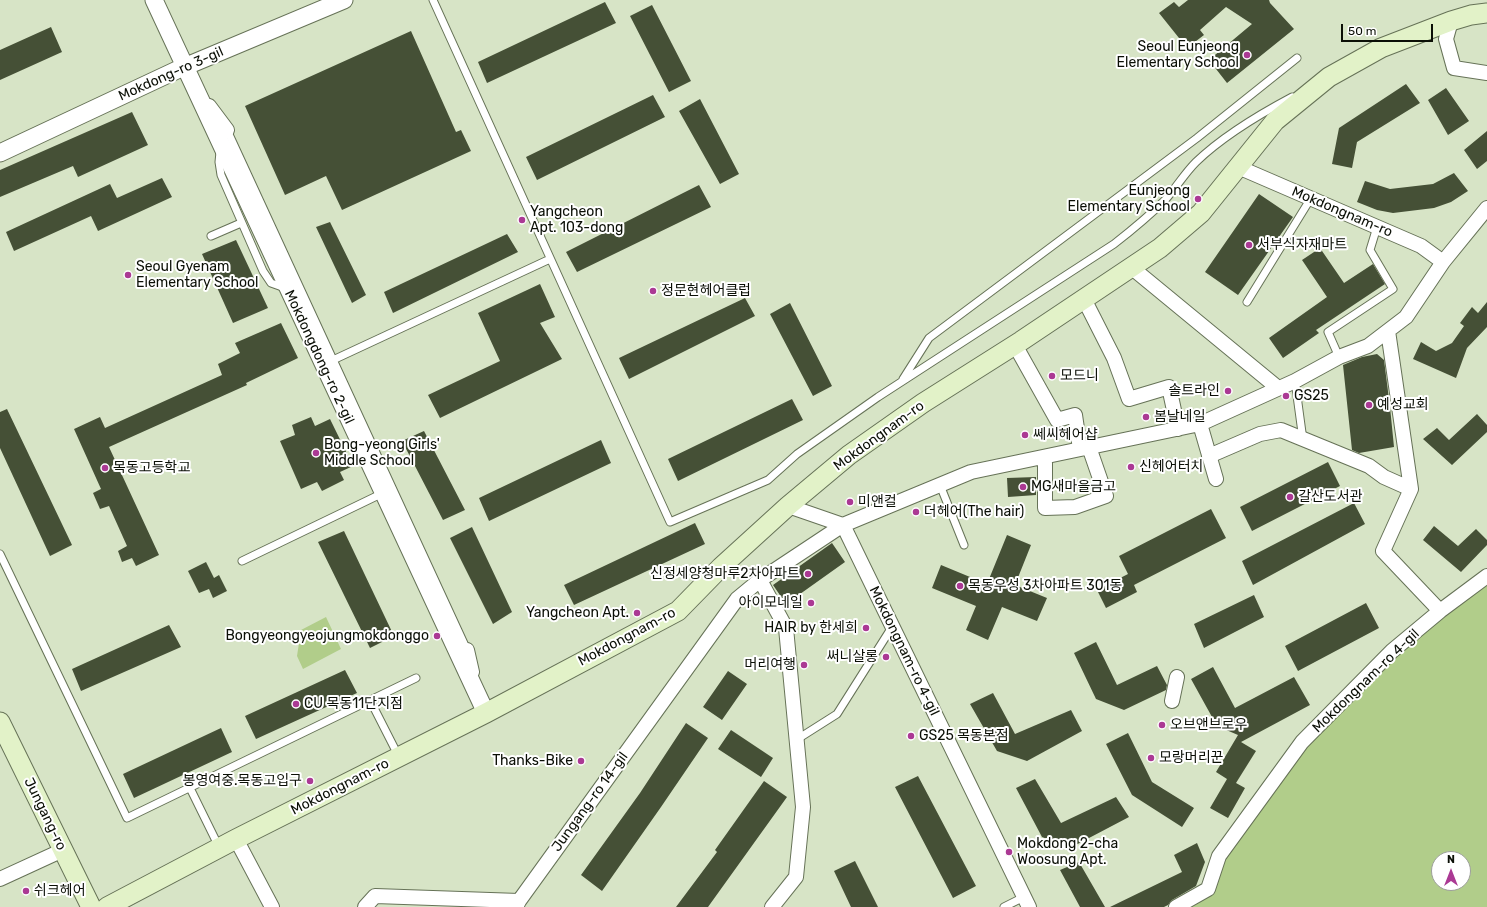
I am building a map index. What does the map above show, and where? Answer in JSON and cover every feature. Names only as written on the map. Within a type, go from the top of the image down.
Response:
[{"type":"main road","name":"Mokdongnam-ro","points":[[107,907],[236,839],[486,713],[678,611],[721,567],[788,506],[850,454],[924,403],[1160,248],[1201,213],[1275,120],[1329,77],[1381,48],[1451,21],[1471,15],[1487,13]]},
{"type":"main road","name":"Jungang-ro","points":[[0,722],[91,907]]},
{"type":"street","name":"Mokdongdong-ro 2-gil","points":[[154,0],[196,90],[224,138],[288,289],[486,713]]},
{"type":"street","name":"Mokdong-ro 3-gil","points":[[0,154],[185,66],[344,0]]},
{"type":"street","points":[[1451,21],[1446,39],[1454,68],[1487,73]]},
{"type":"street","name":"Mokdongnam-ro","points":[[1238,167],[1421,246],[1443,262]]},
{"type":"street","points":[[788,506],[843,525],[971,472],[1200,424],[1294,381],[1339,357],[1368,346],[1388,331],[1406,317],[1443,262],[1487,208]]},
{"type":"street","points":[[1131,267],[1278,388]]},
{"type":"street","points":[[1084,299],[1114,358],[1128,399],[1169,387],[1178,429]]},
{"type":"street","points":[[1388,331],[1411,489],[1383,551],[1440,611],[1487,576]]},
{"type":"street","points":[[1014,345],[1057,420],[1075,415],[1085,448],[1106,496],[1075,507],[1045,508],[1045,457]]},
{"type":"street","points":[[1200,424],[1216,479]]},
{"type":"street","points":[[1209,456],[1260,434],[1281,430],[1369,466],[1384,476],[1411,489]]},
{"type":"street","name":"Jungang-ro 14-gil","points":[[365,907],[375,896],[520,905],[737,599],[760,580],[843,525]]},
{"type":"street","name":"Mokdongnam-ro 4-gil","points":[[843,525],[1027,902]]},
{"type":"street","points":[[760,580],[786,628],[803,807],[796,877],[772,907]]},
{"type":"street","name":"Mokdongnam-ro 4-gil","points":[[1176,907],[1208,889],[1219,856],[1302,742],[1392,651],[1440,611]]},
{"type":"street","points":[[467,650],[476,692]]},
{"type":"street","points":[[1172,700],[1177,677]]},
{"type":"street","points":[[236,839],[272,907]]},
{"type":"street","points":[[0,879],[63,850]]},
{"type":"lane","points":[[432,0],[670,522],[768,480],[797,454],[857,412],[1114,244],[1166,199],[1196,163],[1217,145],[1260,115],[1329,77]]},
{"type":"lane","points":[[900,383],[930,338],[1197,138],[1297,58]]},
{"type":"lane","points":[[224,138],[219,162],[221,175],[263,271],[272,283],[288,289]]},
{"type":"lane","points":[[224,138],[334,360],[467,650]]},
{"type":"lane","points":[[1247,302],[1311,198]]},
{"type":"lane","points":[[211,236],[242,223]]},
{"type":"lane","points":[[1339,357],[1328,332],[1393,289],[1370,250],[1377,227]]},
{"type":"lane","points":[[334,360],[550,259]]},
{"type":"lane","points":[[1294,381],[1303,440]]},
{"type":"lane","points":[[940,485],[964,545]]},
{"type":"lane","points":[[242,561],[383,493]]},
{"type":"lane","points":[[0,554],[127,818],[416,678]]},
{"type":"lane","points":[[796,740],[836,714],[892,626]]},
{"type":"lane","points":[[370,700],[399,757]]},
{"type":"lane","points":[[190,788],[219,848]]},
{"type":"lane","points":[[1004,907],[1027,902]]},
{"type":"green space","points":[[1487,579],[1487,907],[1176,907],[1208,889],[1219,856],[1302,742],[1392,651]]},
{"type":"green space","points":[[326,617],[341,649],[303,669],[297,656],[301,630]]},
{"type":"building","points":[[1188,0],[1269,0],[1270,3],[1294,29],[1227,83],[1209,60],[1252,24],[1226,7],[1200,30],[1204,35],[1187,48],[1159,13],[1174,2],[1179,7]]},
{"type":"building","points":[[605,2],[616,23],[487,83],[478,62]]},
{"type":"building","points":[[652,5],[691,81],[669,92],[630,16]]},
{"type":"building","points":[[51,27],[62,52],[0,80],[0,50]]},
{"type":"building","points":[[411,31],[456,132],[461,130],[471,151],[342,210],[326,176],[285,195],[245,106]]},
{"type":"building","points":[[1406,84],[1420,103],[1357,142],[1352,168],[1332,164],[1339,128]]},
{"type":"building","points":[[1446,88],[1469,121],[1448,135],[1428,100]]},
{"type":"building","points":[[653,95],[665,117],[537,180],[526,157]]},
{"type":"building","points":[[700,99],[739,174],[720,184],[679,111]]},
{"type":"building","points":[[132,112],[148,145],[78,177],[73,166],[0,197],[0,170]]},
{"type":"building","points":[[1487,131],[1487,161],[1477,169],[1464,150]]},
{"type":"building","points":[[1454,173],[1468,191],[1451,202],[1434,208],[1393,213],[1377,210],[1357,202],[1365,181],[1390,189],[1433,184]]},
{"type":"building","points":[[162,178],[172,197],[98,231],[91,216],[14,251],[6,232],[110,184],[117,198]]},
{"type":"building","points":[[699,185],[711,207],[577,272],[566,252]]},
{"type":"building","name":"서부식자재마트","points":[[1259,194],[1293,217],[1238,295],[1205,272]]},
{"type":"building","points":[[330,222],[366,295],[352,303],[316,227]]},
{"type":"building","points":[[507,234],[518,252],[393,313],[384,292]]},
{"type":"building","points":[[236,240],[268,308],[233,323],[202,254]]},
{"type":"building","points":[[1320,248],[1344,283],[1373,264],[1385,284],[1316,330],[1319,333],[1283,358],[1269,338],[1327,297],[1302,260]]},
{"type":"building","points":[[540,284],[555,317],[540,323],[562,359],[440,418],[428,395],[500,361],[478,313]]},
{"type":"building","points":[[745,298],[755,316],[629,379],[619,358]]},
{"type":"building","points":[[1487,302],[1487,327],[1467,348],[1456,378],[1413,359],[1421,342],[1436,351],[1452,343],[1464,326],[1460,323],[1472,307],[1478,313]]},
{"type":"building","points":[[790,303],[832,386],[813,396],[770,314]]},
{"type":"building","name":"목동고등학교","points":[[281,323],[298,358],[246,383],[247,385],[109,447],[159,555],[136,566],[132,558],[122,562],[118,551],[127,546],[109,506],[100,509],[93,493],[101,489],[74,429],[100,417],[105,428],[222,375],[218,364],[240,353],[235,343]]},
{"type":"building","name":"예성교회","points":[[1377,354],[1384,360],[1394,447],[1359,453],[1352,450],[1343,365],[1362,357]]},
{"type":"building","points":[[792,399],[803,420],[678,481],[668,459]]},
{"type":"building","points":[[7,409],[72,545],[50,556],[0,448],[0,412]]},
{"type":"building","points":[[1477,414],[1487,425],[1487,432],[1452,465],[1423,439],[1437,428],[1449,440]]},
{"type":"building","name":"Bong-yeong Girls' Middle School","points":[[311,417],[315,426],[330,419],[353,466],[340,472],[344,480],[322,491],[317,482],[301,489],[280,441],[295,435],[292,425]]},
{"type":"building","points":[[424,431],[465,510],[443,520],[402,441]]},
{"type":"building","points":[[601,440],[611,463],[489,521],[479,498]]},
{"type":"building","name":"갈산도서관","points":[[1328,462],[1340,486],[1252,531],[1240,507]]},
{"type":"building","name":"MG새마을금고","points":[[1036,477],[1036,495],[1008,497],[1007,478]]},
{"type":"building","points":[[1354,503],[1365,524],[1253,585],[1242,561]]},
{"type":"building","points":[[1211,509],[1226,538],[1134,585],[1137,592],[1106,608],[1097,590],[1128,574],[1119,556]]},
{"type":"building","points":[[695,523],[705,544],[574,605],[564,585]]},
{"type":"building","points":[[1434,526],[1458,546],[1476,529],[1487,540],[1487,545],[1461,572],[1423,540]]},
{"type":"building","points":[[472,527],[512,612],[493,624],[450,538]]},
{"type":"building","points":[[344,531],[394,636],[370,648],[318,542]]},
{"type":"building","name":"목동우성 3차아파트 301동","points":[[1007,535],[1031,545],[1015,585],[1047,598],[1037,621],[1002,607],[988,640],[966,630],[976,606],[932,588],[941,565],[987,584]]},
{"type":"building","name":"신정세양청마루2차아파트","points":[[832,543],[845,562],[786,604],[773,585]]},
{"type":"building","points":[[206,562],[214,578],[219,575],[227,591],[213,598],[209,589],[199,593],[188,571]]},
{"type":"building","points":[[1254,595],[1264,617],[1204,648],[1194,624]]},
{"type":"building","points":[[1366,603],[1379,628],[1298,671],[1285,646]]},
{"type":"building","points":[[169,625],[181,647],[81,691],[72,669]]},
{"type":"building","points":[[1096,642],[1117,685],[1157,666],[1167,685],[1166,690],[1124,710],[1096,699],[1074,653]]},
{"type":"building","points":[[1213,667],[1235,708],[1294,677],[1310,705],[1241,742],[1256,751],[1236,783],[1245,788],[1228,818],[1210,808],[1227,779],[1216,772],[1238,735],[1217,726],[1191,679]]},
{"type":"building","points":[[345,670],[357,693],[256,739],[245,716]]},
{"type":"building","points":[[728,671],[747,684],[722,720],[703,707]]},
{"type":"building","points":[[993,693],[1015,734],[1071,710],[1082,731],[1027,761],[997,751],[970,704]]},
{"type":"building","points":[[686,723],[708,738],[602,891],[581,875],[640,793]]},
{"type":"building","points":[[221,728],[232,752],[134,798],[123,774]]},
{"type":"building","points":[[731,730],[773,758],[761,777],[718,749]]},
{"type":"building","points":[[1128,733],[1152,782],[1194,808],[1182,827],[1132,795],[1106,744]]},
{"type":"building","points":[[918,776],[976,886],[953,898],[895,787]]},
{"type":"building","points":[[1035,779],[1061,823],[1116,797],[1129,817],[1070,848],[1042,837],[1016,788]]},
{"type":"building","points":[[764,781],[787,797],[708,907],[676,907],[717,852],[715,850]]},
{"type":"building","points":[[1197,843],[1205,862],[1196,886],[1172,900],[1164,907],[1110,907],[1182,872],[1174,855]]},
{"type":"building","points":[[855,861],[878,907],[851,907],[834,871]]},
{"type":"building","points":[[1079,862],[1105,907],[1080,907],[1060,870]]},
{"type":"place","name":"Seoul Eunjeong Elementary School","points":[[1247,55]]},
{"type":"place","name":"Eunjeong Elementary School","points":[[1198,199]]},
{"type":"place","name":"Yangcheon Apt. 103-dong","points":[[522,220]]},
{"type":"place","name":"서부식자재마트","points":[[1249,245]]},
{"type":"place","name":"Seoul Gyenam Elementary School","points":[[128,275]]},
{"type":"place","name":"정문현헤어클럽","points":[[653,291]]},
{"type":"place","name":"모드니","points":[[1052,376]]},
{"type":"place","name":"솔트라인","points":[[1228,391]]},
{"type":"place","name":"GS25","points":[[1286,396]]},
{"type":"place","name":"예성교회","points":[[1369,405]]},
{"type":"place","name":"봄날네일","points":[[1146,417]]},
{"type":"place","name":"쎄씨헤어샵","points":[[1025,435]]},
{"type":"place","name":"Bong-yeong Girls' Middle School","points":[[316,453]]},
{"type":"place","name":"신헤어터치","points":[[1131,467]]},
{"type":"place","name":"목동고등학교","points":[[105,468]]},
{"type":"place","name":"MG새마을금고","points":[[1023,487]]},
{"type":"place","name":"갈산도서관","points":[[1290,497]]},
{"type":"place","name":"미앤컬","points":[[850,502]]},
{"type":"place","name":"더헤어(The hair)","points":[[916,512]]},
{"type":"place","name":"신정세양청마루2차아파트","points":[[808,574]]},
{"type":"place","name":"목동우성 3차아파트 301동","points":[[960,586]]},
{"type":"place","name":"아이모네일","points":[[811,603]]},
{"type":"place","name":"Yangcheon Apt.","points":[[637,613]]},
{"type":"place","name":"HAIR by 한세희","points":[[866,628]]},
{"type":"place","name":"Bongyeongyeojungmokdonggo","points":[[437,636]]},
{"type":"place","name":"써니살롱","points":[[886,657]]},
{"type":"place","name":"머리여행","points":[[804,665]]},
{"type":"place","name":"CU 목동11단지점","points":[[296,704]]},
{"type":"place","name":"오브앤브로우","points":[[1162,725]]},
{"type":"place","name":"GS25 목동본점","points":[[911,736]]},
{"type":"place","name":"모랑머리꾼","points":[[1151,758]]},
{"type":"place","name":"Thanks-Bike","points":[[581,761]]},
{"type":"place","name":"봉영여중.목동고입구","points":[[310,781]]},
{"type":"place","name":"Mokdong 2-cha Woosung Apt.","points":[[1009,852]]},
{"type":"place","name":"쉬크헤어","points":[[26,891]]}]
